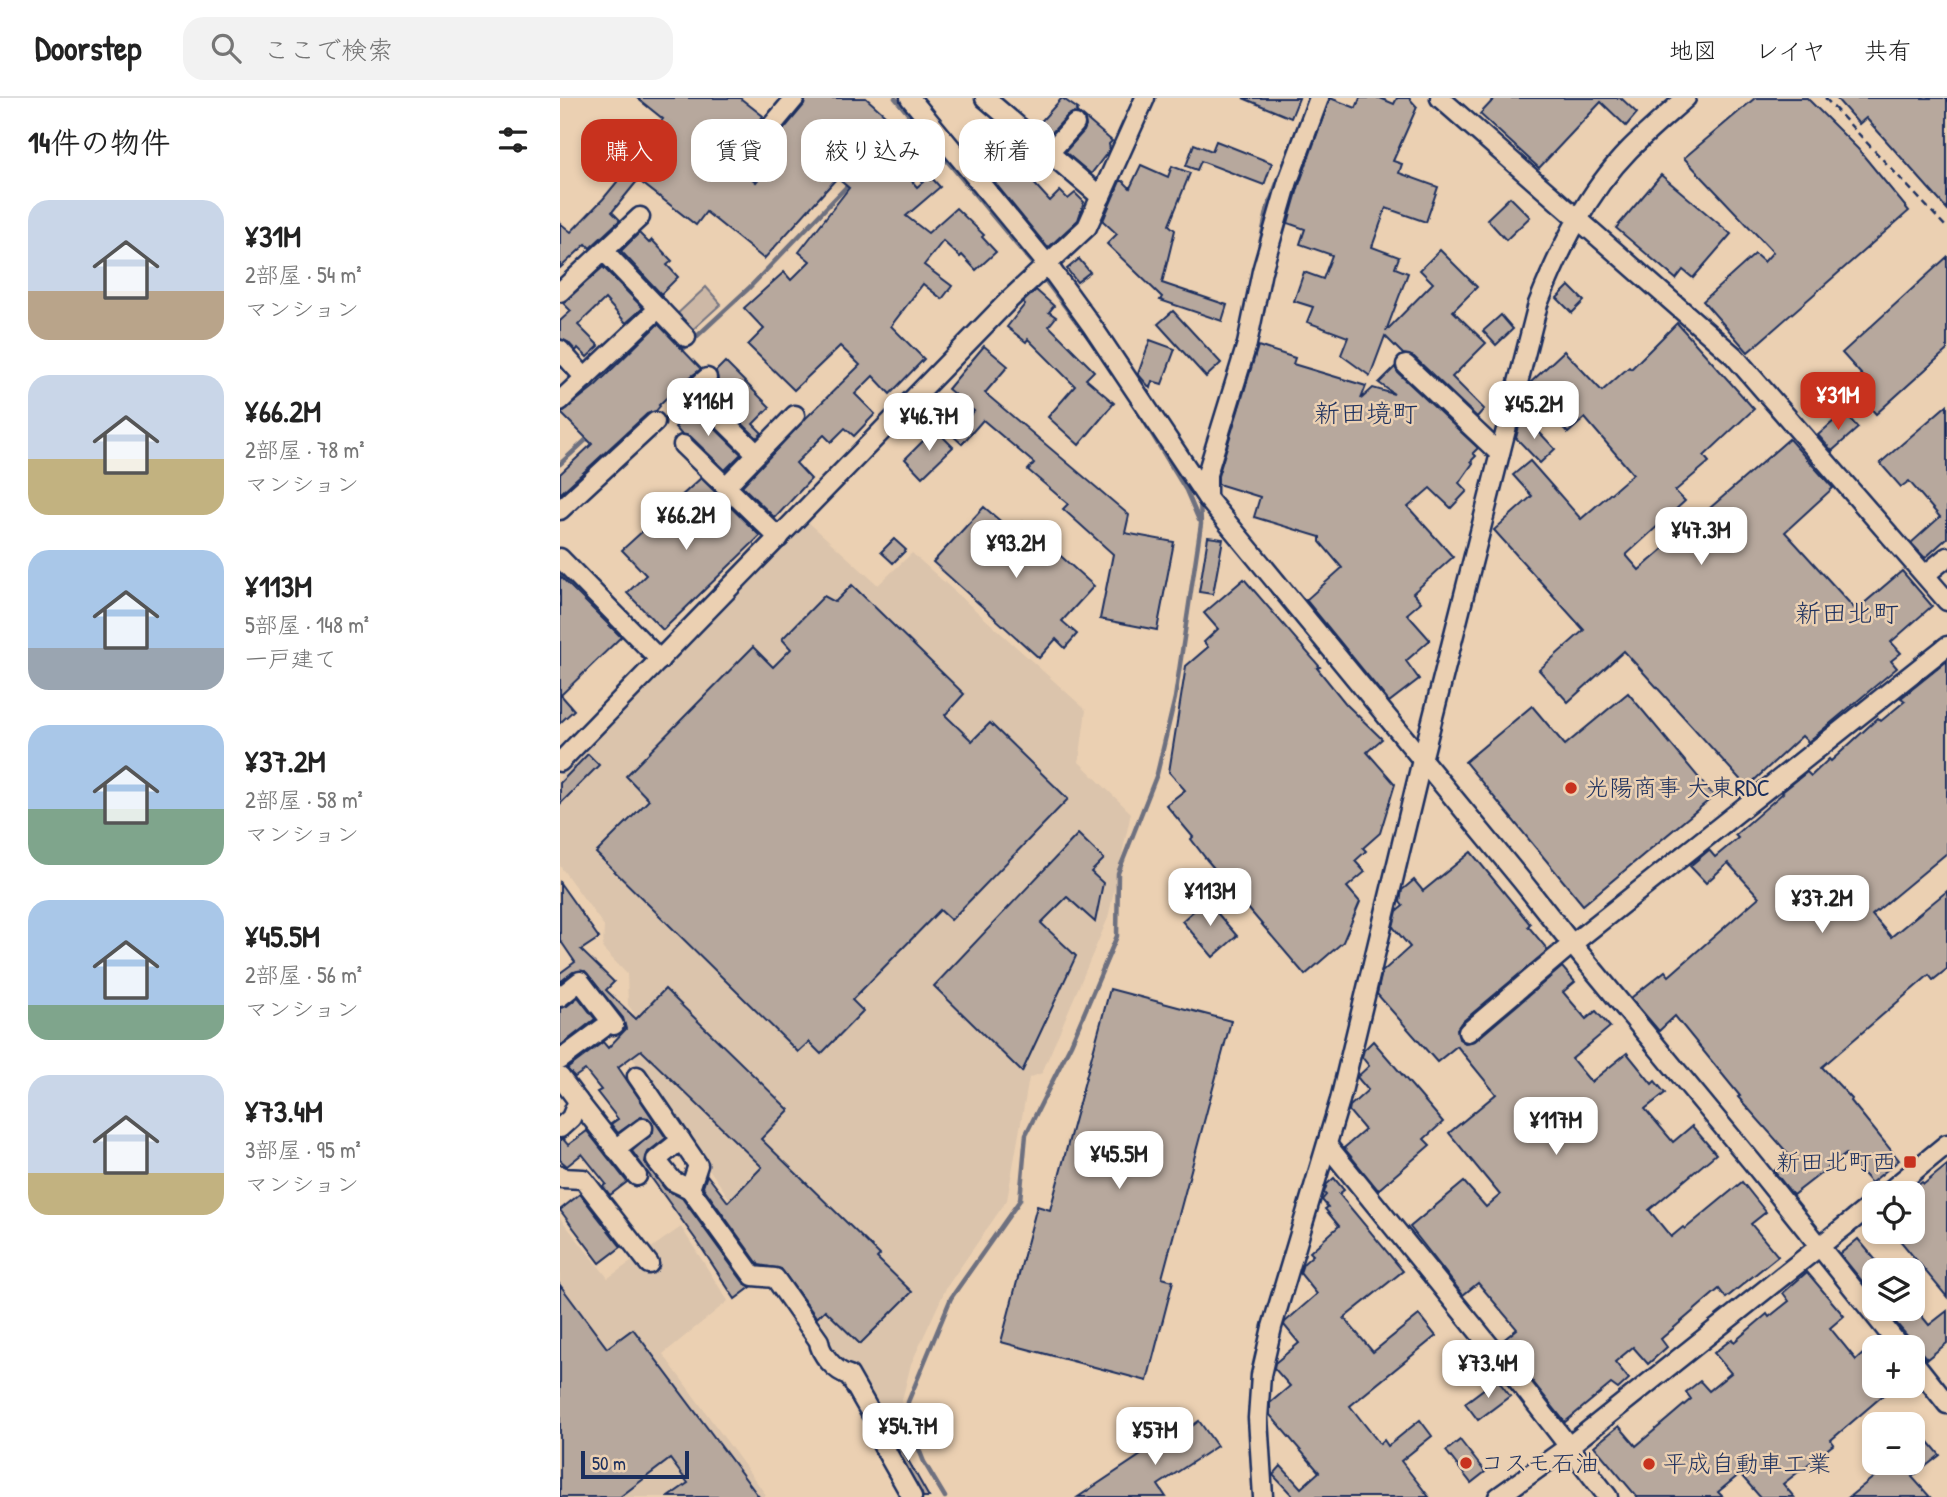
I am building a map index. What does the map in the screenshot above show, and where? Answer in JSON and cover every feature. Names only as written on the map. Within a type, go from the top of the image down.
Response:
[{"type":"street","points":[[777,119],[795,98]]},
{"type":"street","points":[[910,98],[1046,264],[1099,337],[1207,498],[1891,1335]]},
{"type":"street","points":[[985,98],[1009,119]]},
{"type":"street","points":[[560,762],[1046,264],[1087,227],[1145,98]]},
{"type":"street","points":[[1207,498],[1207,474],[1247,344],[1262,271],[1288,181],[1319,98]]},
{"type":"street","points":[[1440,98],[1734,356],[1947,601]]},
{"type":"street","points":[[1263,1497],[1258,1418],[1261,1376],[1272,1327],[1340,1100],[1422,760],[1538,304],[1560,251],[1603,182],[1628,151],[1686,98]]},
{"type":"street","points":[[1055,146],[1075,124]]},
{"type":"street","points":[[1055,158],[1101,197]]},
{"type":"street","points":[[562,286],[639,217]]},
{"type":"street","points":[[604,251],[686,337]]},
{"type":"street","points":[[560,401],[659,308]]},
{"type":"street","points":[[560,350],[585,378]]},
{"type":"street","points":[[1406,365],[1500,454]]},
{"type":"street","points":[[678,403],[707,378]]},
{"type":"street","points":[[692,390],[757,454]]},
{"type":"street","points":[[726,486],[795,415]]},
{"type":"street","points":[[560,510],[655,422]]},
{"type":"street","points":[[683,445],[779,538]]},
{"type":"street","points":[[1925,575],[1947,556]]},
{"type":"street","points":[[562,564],[660,660]]},
{"type":"street","points":[[1468,1032],[1572,944],[1947,646]]},
{"type":"street","points":[[560,997],[580,981],[608,1027],[560,1060]]},
{"type":"street","points":[[637,1076],[698,1165],[690,1189]]},
{"type":"street","points":[[560,1077],[636,1176]]},
{"type":"street","points":[[560,1128],[570,1118],[578,1101]]},
{"type":"street","points":[[615,1149],[643,1128]]},
{"type":"street","points":[[681,1140],[656,1160],[673,1181],[690,1189],[753,1276],[775,1279],[819,1341],[820,1350],[842,1374],[849,1375],[877,1424],[878,1437],[912,1497]]},
{"type":"street","points":[[1902,1181],[1947,1144]]},
{"type":"street","points":[[1327,1145],[1523,1387],[1608,1497]]},
{"type":"street","points":[[560,1175],[562,1178],[583,1179],[649,1264]]},
{"type":"street","points":[[1498,1497],[1567,1447],[1862,1213]]},
{"type":"street","points":[[1925,1377],[1947,1404]]},
{"type":"path","points":[[1825,98],[1947,228]]},
{"type":"shaded area","points":[[706,287],[721,304],[689,333],[674,317]]},
{"type":"shaded area","points":[[807,521],[878,585],[912,553],[1086,710],[1079,762],[1131,813],[1108,918],[1042,1073],[1029,1078],[1007,1200],[946,1288],[911,1364],[897,1420],[888,1422],[850,1368],[829,1352],[825,1337],[616,1034],[634,1013],[628,1005],[627,974],[603,949],[604,926],[560,866],[560,777]]},
{"type":"shaded area","points":[[560,1218],[608,1278],[681,1227],[728,1301],[663,1354],[766,1495],[764,1497],[560,1497]]},
{"type":"building","points":[[637,98],[740,98],[763,116],[761,119],[691,119],[691,182],[787,182],[787,125],[804,105],[806,98],[866,98],[890,119],[801,119],[801,182],[833,182],[764,259],[706,212],[696,225],[641,182],[677,182],[677,119],[663,119]]},
{"type":"building","points":[[1062,98],[1078,109],[1076,111],[1079,114],[1072,113],[1067,116],[1055,129],[1055,119],[1043,119]]},
{"type":"building","points":[[1243,98],[1299,98],[1291,118]]},
{"type":"building","points":[[1330,98],[1356,108],[1360,98],[1380,98],[1394,104],[1397,98],[1409,98],[1417,107],[1393,161],[1402,164],[1399,173],[1438,187],[1426,222],[1386,208],[1372,247],[1399,257],[1395,268],[1408,273],[1386,331],[1433,283],[1420,270],[1440,250],[1477,287],[1453,311],[1486,343],[1452,377],[1484,409],[1477,417],[1414,357],[1403,354],[1385,336],[1370,376],[1341,355],[1348,337],[1307,322],[1313,307],[1294,301],[1304,272],[1323,279],[1332,255],[1300,244],[1305,229],[1288,223]]},
{"type":"building","points":[[1495,98],[1621,98],[1637,113],[1626,126],[1601,102],[1539,168],[1480,114]]},
{"type":"building","points":[[1755,98],[1807,98],[1858,149],[1909,211],[1748,352],[1703,301],[1755,254],[1764,262],[1773,252],[1684,158]]},
{"type":"building","points":[[1836,98],[1947,98],[1947,209],[1866,118],[1859,124]]},
{"type":"building","points":[[1084,117],[1112,141],[1109,144],[1110,149],[1091,174],[1065,152],[1084,131]]},
{"type":"building","points":[[1216,141],[1272,163],[1264,185],[1201,161],[1197,170],[1186,166],[1194,144],[1212,151]]},
{"type":"building","points":[[1141,165],[1168,177],[1172,166],[1190,173],[1169,225],[1175,230],[1162,283],[1227,305],[1222,321],[1160,300],[1162,297],[1107,244],[1117,234],[1103,221],[1107,211],[1120,181],[1130,188]]},
{"type":"building","points":[[1661,175],[1731,234],[1693,278],[1683,270],[1676,279],[1616,228]]},
{"type":"building","points":[[617,182],[636,182],[612,212],[620,220],[590,248],[586,244],[560,268],[560,223],[571,232]]},
{"type":"building","points":[[842,182],[913,182],[917,187],[923,182],[935,182],[940,187],[906,216],[928,233],[956,208],[984,235],[982,237],[996,252],[976,270],[943,241],[924,265],[952,286],[942,299],[923,284],[891,326],[924,359],[890,394],[873,376],[855,394],[875,414],[854,436],[845,428],[831,442],[824,435],[796,463],[811,479],[775,518],[742,486],[860,365],[840,346],[794,390],[748,345],[764,329],[744,308],[784,272],[791,280],[810,261],[799,252],[849,188]]},
{"type":"building","points":[[994,182],[1033,182],[1050,201],[1060,191],[1068,199],[1075,193],[1084,202],[1078,220],[1048,248]]},
{"type":"building","points":[[1510,197],[1530,217],[1506,240],[1487,219]]},
{"type":"building","points":[[639,233],[649,243],[652,240],[672,261],[667,265],[678,277],[661,294],[621,251]]},
{"type":"building","points":[[1947,257],[1947,350],[1876,414],[1858,394],[1870,384],[1842,353]]},
{"type":"building","points":[[1079,259],[1090,272],[1077,282],[1067,269]]},
{"type":"building","points":[[603,267],[643,308],[626,323],[605,299],[578,325],[599,346],[587,357],[578,348],[576,351],[568,342],[560,339],[560,321],[571,311],[563,303]]},
{"type":"building","points":[[1569,286],[1584,301],[1572,313],[1557,298]]},
{"type":"building","points":[[1036,290],[1054,306],[1049,312],[1056,317],[1049,326],[1094,371],[1086,379],[1114,403],[1079,445],[1048,417],[1075,386],[1028,339],[1026,342],[1007,327],[1025,304],[1023,302]]},
{"type":"building","points":[[1173,311],[1221,363],[1206,377],[1158,324]]},
{"type":"building","points":[[1501,315],[1513,329],[1496,345],[1483,331]]},
{"type":"building","points":[[1677,323],[1754,409],[1704,456],[1709,462],[1675,491],[1685,501],[1626,555],[1639,570],[1789,439],[1833,488],[1785,532],[1856,610],[1902,571],[1932,606],[1891,642],[1901,653],[1891,661],[1897,668],[1808,742],[1802,736],[1747,787],[1624,651],[1568,702],[1539,670],[1584,630],[1494,530],[1532,496],[1513,475],[1530,461],[1581,519],[1633,474],[1585,418],[1568,433],[1528,389],[1530,383],[1564,351],[1602,391],[1629,367],[1631,369]]},
{"type":"building","points":[[658,324],[701,369],[681,384],[656,411],[647,414],[560,494],[560,474],[592,444],[561,413],[596,385]]},
{"type":"building","points":[[1150,340],[1175,349],[1162,384],[1152,381],[1150,388],[1138,374]]},
{"type":"building","points":[[984,346],[1008,366],[985,393],[1129,515],[1125,533],[1174,542],[1157,630],[1100,619],[1113,554],[1063,509],[1068,504],[1028,470],[1034,463],[983,420],[962,444],[952,435],[974,411],[948,389]]},
{"type":"building","points":[[1258,346],[1295,358],[1293,364],[1366,386],[1361,399],[1373,388],[1394,394],[1379,383],[1395,367],[1398,373],[1478,448],[1473,453],[1476,456],[1471,461],[1473,463],[1459,483],[1467,491],[1451,508],[1430,488],[1408,507],[1453,557],[1413,593],[1421,602],[1407,614],[1430,640],[1406,661],[1419,679],[1389,702],[1306,600],[1342,568],[1320,542],[1320,537],[1254,517],[1260,497],[1218,484],[1218,476]]},
{"type":"building","points":[[725,362],[770,407],[753,424],[762,433],[757,438],[709,391],[718,381],[716,371]]},
{"type":"building","points":[[1947,405],[1947,538],[1925,558],[1911,543],[1940,517],[1909,481],[1901,487],[1880,463]]},
{"type":"building","points":[[692,406],[741,454],[725,470],[691,437],[681,434],[675,427],[689,414],[686,411]]},
{"type":"building","points":[[1844,412],[1858,428],[1832,451],[1818,435]]},
{"type":"building","points":[[1525,417],[1555,449],[1540,463],[1516,438],[1520,422]]},
{"type":"building","points":[[935,429],[953,447],[922,477],[905,459]]},
{"type":"building","points":[[701,478],[760,536],[663,630],[627,593],[646,575],[622,550]]},
{"type":"building","points":[[984,507],[1013,532],[1023,522],[1094,586],[1062,621],[1077,634],[1065,648],[1056,639],[1039,658],[933,562]]},
{"type":"building","points":[[1208,537],[1223,539],[1213,594],[1199,592]]},
{"type":"building","points":[[894,539],[906,550],[893,563],[881,552]]},
{"type":"building","points":[[560,576],[621,637],[561,695],[574,710],[560,723]]},
{"type":"building","points":[[1244,579],[1320,667],[1317,668],[1346,704],[1382,739],[1367,752],[1395,784],[1380,833],[1363,848],[1366,851],[1355,861],[1365,872],[1347,887],[1360,902],[1343,942],[1305,975],[1207,860],[1191,839],[1193,837],[1166,805],[1185,790],[1169,772],[1186,666],[1208,647],[1204,642],[1218,629],[1204,613]]},
{"type":"building","points":[[852,585],[964,694],[945,715],[972,741],[990,723],[1068,799],[951,920],[940,910],[852,1000],[863,1011],[821,1054],[809,1042],[798,1052],[596,853],[649,800],[626,776],[753,647],[773,667],[791,649],[782,639],[824,596],[835,602]]},
{"type":"building","points":[[1947,661],[1947,853],[1872,915],[1891,937],[1947,891],[1947,969],[1933,980],[1929,975],[1822,1067],[1852,1099],[1899,1160],[1873,1181],[1869,1181],[1846,1154],[1793,1195],[1774,1171],[1791,1157],[1738,1097],[1740,1096],[1675,1016],[1659,1031],[1631,998],[1665,971],[1669,976],[1759,897],[1728,863],[1706,883],[1690,866],[1709,850],[1715,857],[1738,838],[1735,835],[1782,792],[1807,772],[1811,776],[1829,759],[1831,761],[1878,718],[1881,721],[1905,701],[1901,698]]},
{"type":"building","points":[[1628,693],[1714,796],[1583,905],[1465,762],[1532,706],[1565,745]]},
{"type":"building","points":[[588,754],[599,765],[560,804],[560,783]]},
{"type":"building","points":[[1078,834],[1104,859],[1091,872],[1103,883],[1095,922],[1067,897],[1041,923],[1076,956],[1022,1072],[934,986]]},
{"type":"building","points":[[1471,852],[1548,950],[1461,1023],[1457,1029],[1459,1039],[1465,1043],[1475,1041],[1562,967],[1575,982],[1563,992],[1586,1019],[1596,1011],[1610,1027],[1572,1059],[1591,1082],[1627,1053],[1652,1084],[1655,1081],[1665,1093],[1645,1109],[1673,1142],[1692,1126],[1716,1154],[1649,1210],[1671,1237],[1683,1227],[1685,1229],[1742,1182],[1766,1212],[1751,1224],[1778,1256],[1726,1298],[1719,1289],[1661,1339],[1667,1347],[1648,1364],[1633,1347],[1615,1362],[1629,1379],[1618,1389],[1611,1384],[1565,1422],[1501,1342],[1517,1329],[1478,1283],[1463,1295],[1410,1227],[1464,1182],[1486,1207],[1500,1195],[1449,1133],[1496,1094],[1457,1046],[1437,1062],[1377,994],[1382,972],[1410,947],[1393,927],[1397,911],[1403,906],[1400,902],[1402,890],[1414,880],[1423,891]]},
{"type":"building","points":[[560,883],[599,938],[581,950],[614,982],[606,990],[636,1019],[665,989],[789,1110],[761,1139],[880,1255],[877,1258],[912,1292],[860,1344],[825,1310],[817,1318],[781,1269],[759,1265],[703,1187],[707,1175],[728,1202],[762,1167],[641,1050],[618,1067],[666,1138],[648,1152],[645,1162],[665,1189],[682,1198],[744,1283],[751,1287],[735,1299],[632,1151],[653,1133],[652,1122],[641,1117],[618,1133],[611,1124],[618,1119],[597,1092],[601,1090],[585,1070],[575,1077],[567,1069],[603,1042],[608,1048],[626,1029],[623,1018],[585,971],[573,972],[560,982],[560,973],[575,962],[560,940]]},
{"type":"building","points":[[1206,900],[1237,936],[1213,957],[1182,921]]},
{"type":"building","points":[[1110,989],[1231,1021],[1162,1278],[1173,1281],[1147,1381],[1001,1342],[1037,1206],[1050,1210]]},
{"type":"building","points":[[578,997],[595,1019],[560,1046],[560,1008]]},
{"type":"building","points":[[1373,1041],[1443,1122],[1424,1139],[1430,1145],[1378,1190],[1344,1148],[1365,1130],[1349,1111],[1350,1106],[1368,1090],[1357,1077],[1369,1066],[1362,1057],[1364,1050]]},
{"type":"building","points":[[587,1131],[627,1182],[610,1195],[603,1186],[606,1184],[582,1154],[567,1166],[560,1160],[560,1139],[568,1145]]},
{"type":"building","points":[[1947,1165],[1947,1297],[1925,1271],[1925,1258],[1915,1258],[1903,1244],[1925,1244],[1925,1183]]},
{"type":"building","points":[[1334,1178],[1344,1190],[1339,1194],[1403,1271],[1344,1318],[1373,1352],[1419,1315],[1436,1336],[1350,1406],[1380,1444],[1384,1440],[1388,1446],[1420,1420],[1432,1436],[1401,1461],[1429,1497],[1290,1497],[1292,1495],[1273,1475],[1281,1466],[1301,1488],[1319,1472],[1270,1415],[1270,1403],[1290,1386],[1274,1368],[1275,1363],[1299,1343],[1284,1325],[1285,1322],[1317,1294],[1300,1273],[1303,1264],[1313,1255],[1310,1252],[1339,1226],[1325,1209],[1328,1207],[1322,1200],[1326,1195],[1324,1193],[1327,1184]]},
{"type":"building","points":[[580,1194],[621,1247],[600,1263],[560,1210]]},
{"type":"building","points":[[1858,1239],[1874,1258],[1862,1258],[1862,1281],[1840,1254]]},
{"type":"building","points":[[1807,1272],[1844,1316],[1830,1328],[1856,1360],[1862,1355],[1862,1398],[1880,1398],[1831,1440],[1834,1444],[1783,1484],[1794,1497],[1760,1497],[1740,1474],[1718,1492],[1723,1497],[1637,1497],[1594,1446],[1619,1426],[1636,1446],[1691,1399],[1686,1392],[1700,1381],[1709,1391],[1731,1373],[1714,1353],[1732,1339],[1734,1342],[1767,1314],[1769,1317],[1789,1301],[1783,1293]]},
{"type":"building","points":[[560,1285],[607,1348],[633,1329],[759,1497],[668,1497],[688,1483],[670,1459],[620,1497],[560,1497]]},
{"type":"building","points":[[1947,1311],[1947,1343],[1927,1359],[1925,1335],[1906,1335],[1894,1321],[1925,1320],[1929,1325]]},
{"type":"building","points":[[1497,1379],[1510,1396],[1478,1420],[1465,1403]]},
{"type":"building","points":[[1199,1421],[1217,1446],[1158,1485],[1166,1497],[1078,1497],[1156,1445],[1159,1450]]},
{"type":"building","points":[[892,1428],[929,1497],[923,1497],[889,1434]]},
{"type":"building","points":[[1925,1437],[1940,1455],[1925,1467]]},
{"type":"building","points":[[1460,1440],[1485,1472],[1471,1483],[1446,1451]]},
{"type":"building","points":[[1876,1475],[1915,1475],[1912,1477],[1930,1497],[1849,1497]]},
{"type":"waterway","points":[[895,98],[1036,268]]},
{"type":"waterway","points":[[1259,249],[1268,207],[1309,98]]},
{"type":"waterway","points":[[680,352],[749,288],[850,183]]},
{"type":"waterway","points":[[1041,275],[1095,346]]},
{"type":"waterway","points":[[1135,406],[1186,490],[1199,520]]},
{"type":"waterway","points":[[560,464],[589,437]]},
{"type":"waterway","points":[[945,1497],[924,1462],[907,1419],[908,1402],[951,1298],[1020,1200],[1026,1134],[1071,1044],[1117,936],[1118,873],[1157,774],[1175,698],[1201,524],[1200,498]]},
{"type":"place","name":"光陽商事 大東RDC","points":[[1571,788]]},
{"type":"place","name":"新田北町西","points":[[1910,1162]]},
{"type":"place","name":"コスモ石油","points":[[1466,1463]]},
{"type":"place","name":"平成自動車工業","points":[[1649,1464]]},
{"type":"district","name":"新田境町","points":[[1366,413]]},
{"type":"district","name":"新田北町","points":[[1847,613]]}]
